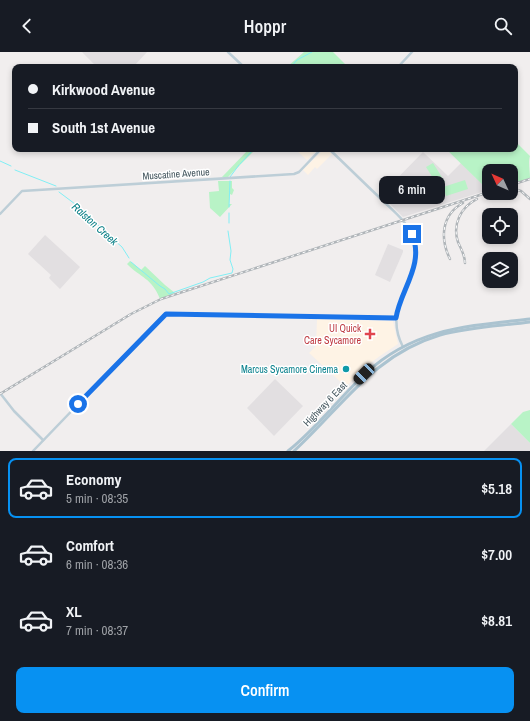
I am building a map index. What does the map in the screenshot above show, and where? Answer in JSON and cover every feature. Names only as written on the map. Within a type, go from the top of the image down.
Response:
[{"type":"main road","points":[[228,52],[241,64]]},
{"type":"main road","points":[[401,64],[412,52]]},
{"type":"main road","name":"Muscatine Avenue","points":[[0,214],[22,191],[292,175],[299,172],[318,152]]},
{"type":"main road","points":[[332,152],[404,221],[413,237],[416,252],[415,264],[398,306],[396,318],[397,332],[403,348]]},
{"type":"main road","points":[[33,451],[166,314],[396,318]]},
{"type":"main road","name":"Highway 6 East","points":[[288,451],[368,371],[385,357],[423,337],[449,329],[530,319]]},
{"type":"main road","name":"Highway 6 East","points":[[294,451],[367,377],[403,348],[424,340],[450,333],[530,322]]},
{"type":"main road","points":[[0,393],[14,411],[43,440]]},
{"type":"shaded area","points":[[82,52],[147,52],[136,64],[94,64]]},
{"type":"shaded area","points":[[298,152],[315,152],[307,160]]},
{"type":"shaded area","points":[[321,152],[330,152],[332,154],[317,169],[315,167],[308,175],[303,170]]},
{"type":"shaded area","points":[[423,152],[448,176],[461,163],[482,184],[482,192],[403,217],[381,195]]},
{"type":"shaded area","points":[[45,235],[80,267],[60,289],[49,278],[51,275],[28,254]]},
{"type":"shaded area","points":[[388,244],[403,250],[390,282],[375,275]]},
{"type":"shaded area","points":[[317,319],[393,321],[398,344],[365,367],[346,387],[309,353],[316,346]]},
{"type":"shaded area","points":[[275,379],[303,406],[274,436],[247,408]]},
{"type":"shaded area","points":[[511,424],[530,443],[530,451],[484,451]]},
{"type":"green space","points":[[304,52],[333,52],[345,64],[290,64]]},
{"type":"green space","points":[[518,144],[530,156],[530,178],[518,182],[518,164],[482,164],[482,184],[449,152],[518,152]]},
{"type":"green space","points":[[246,152],[253,152],[228,177],[222,177]]},
{"type":"green space","points":[[433,163],[445,182],[438,186],[426,167]]},
{"type":"green space","points":[[465,180],[468,189],[446,196],[443,187]]},
{"type":"green space","points":[[218,181],[232,181],[232,188],[234,190],[232,195],[230,194],[229,204],[232,204],[220,217],[210,208],[209,192],[219,191]]},
{"type":"green space","points":[[130,261],[141,270],[145,266],[175,293],[160,299],[150,282],[127,264]]},
{"type":"green space","points":[[530,410],[530,443],[511,424],[523,412]]},
{"type":"waterway","name":"Ralston Creek","points":[[294,64],[297,60],[312,52]]},
{"type":"waterway","name":"Ralston Creek","points":[[240,164],[251,152]]},
{"type":"waterway","name":"Ralston Creek","points":[[0,161],[11,166]]},
{"type":"waterway","name":"Ralston Creek","points":[[230,177],[239,165]]},
{"type":"waterway","name":"Ralston Creek","points":[[15,170],[56,186]]},
{"type":"waterway","name":"Ralston Creek","points":[[229,207],[230,181]]},
{"type":"waterway","name":"Ralston Creek","points":[[59,192],[75,204],[122,247],[129,258]]},
{"type":"waterway","name":"Ralston Creek","points":[[229,213],[229,223]]},
{"type":"waterway","name":"Ralston Creek","points":[[131,262],[165,289],[169,294],[210,278],[232,273],[233,269],[230,260],[231,251],[228,231]]},
{"type":"railway","points":[[518,183],[530,179]]},
{"type":"railway","points":[[518,190],[530,199]]},
{"type":"railway","points":[[0,394],[131,314],[161,299],[482,194]]},
{"type":"railway","points":[[465,263],[464,255],[456,235],[457,223],[462,211],[471,202],[477,199]]},
{"type":"railway","points":[[450,259],[445,244],[444,228],[450,214],[463,203]]},
{"type":"place","name":"UI Quick Care Sycamore","points":[[370,334]]},
{"type":"place","name":"Marcus Sycamore Cinema","points":[[346,369]]},
{"type":"route","points":[[78,404],[166,314],[396,318],[398,306],[415,264],[416,248],[412,234]]}]
